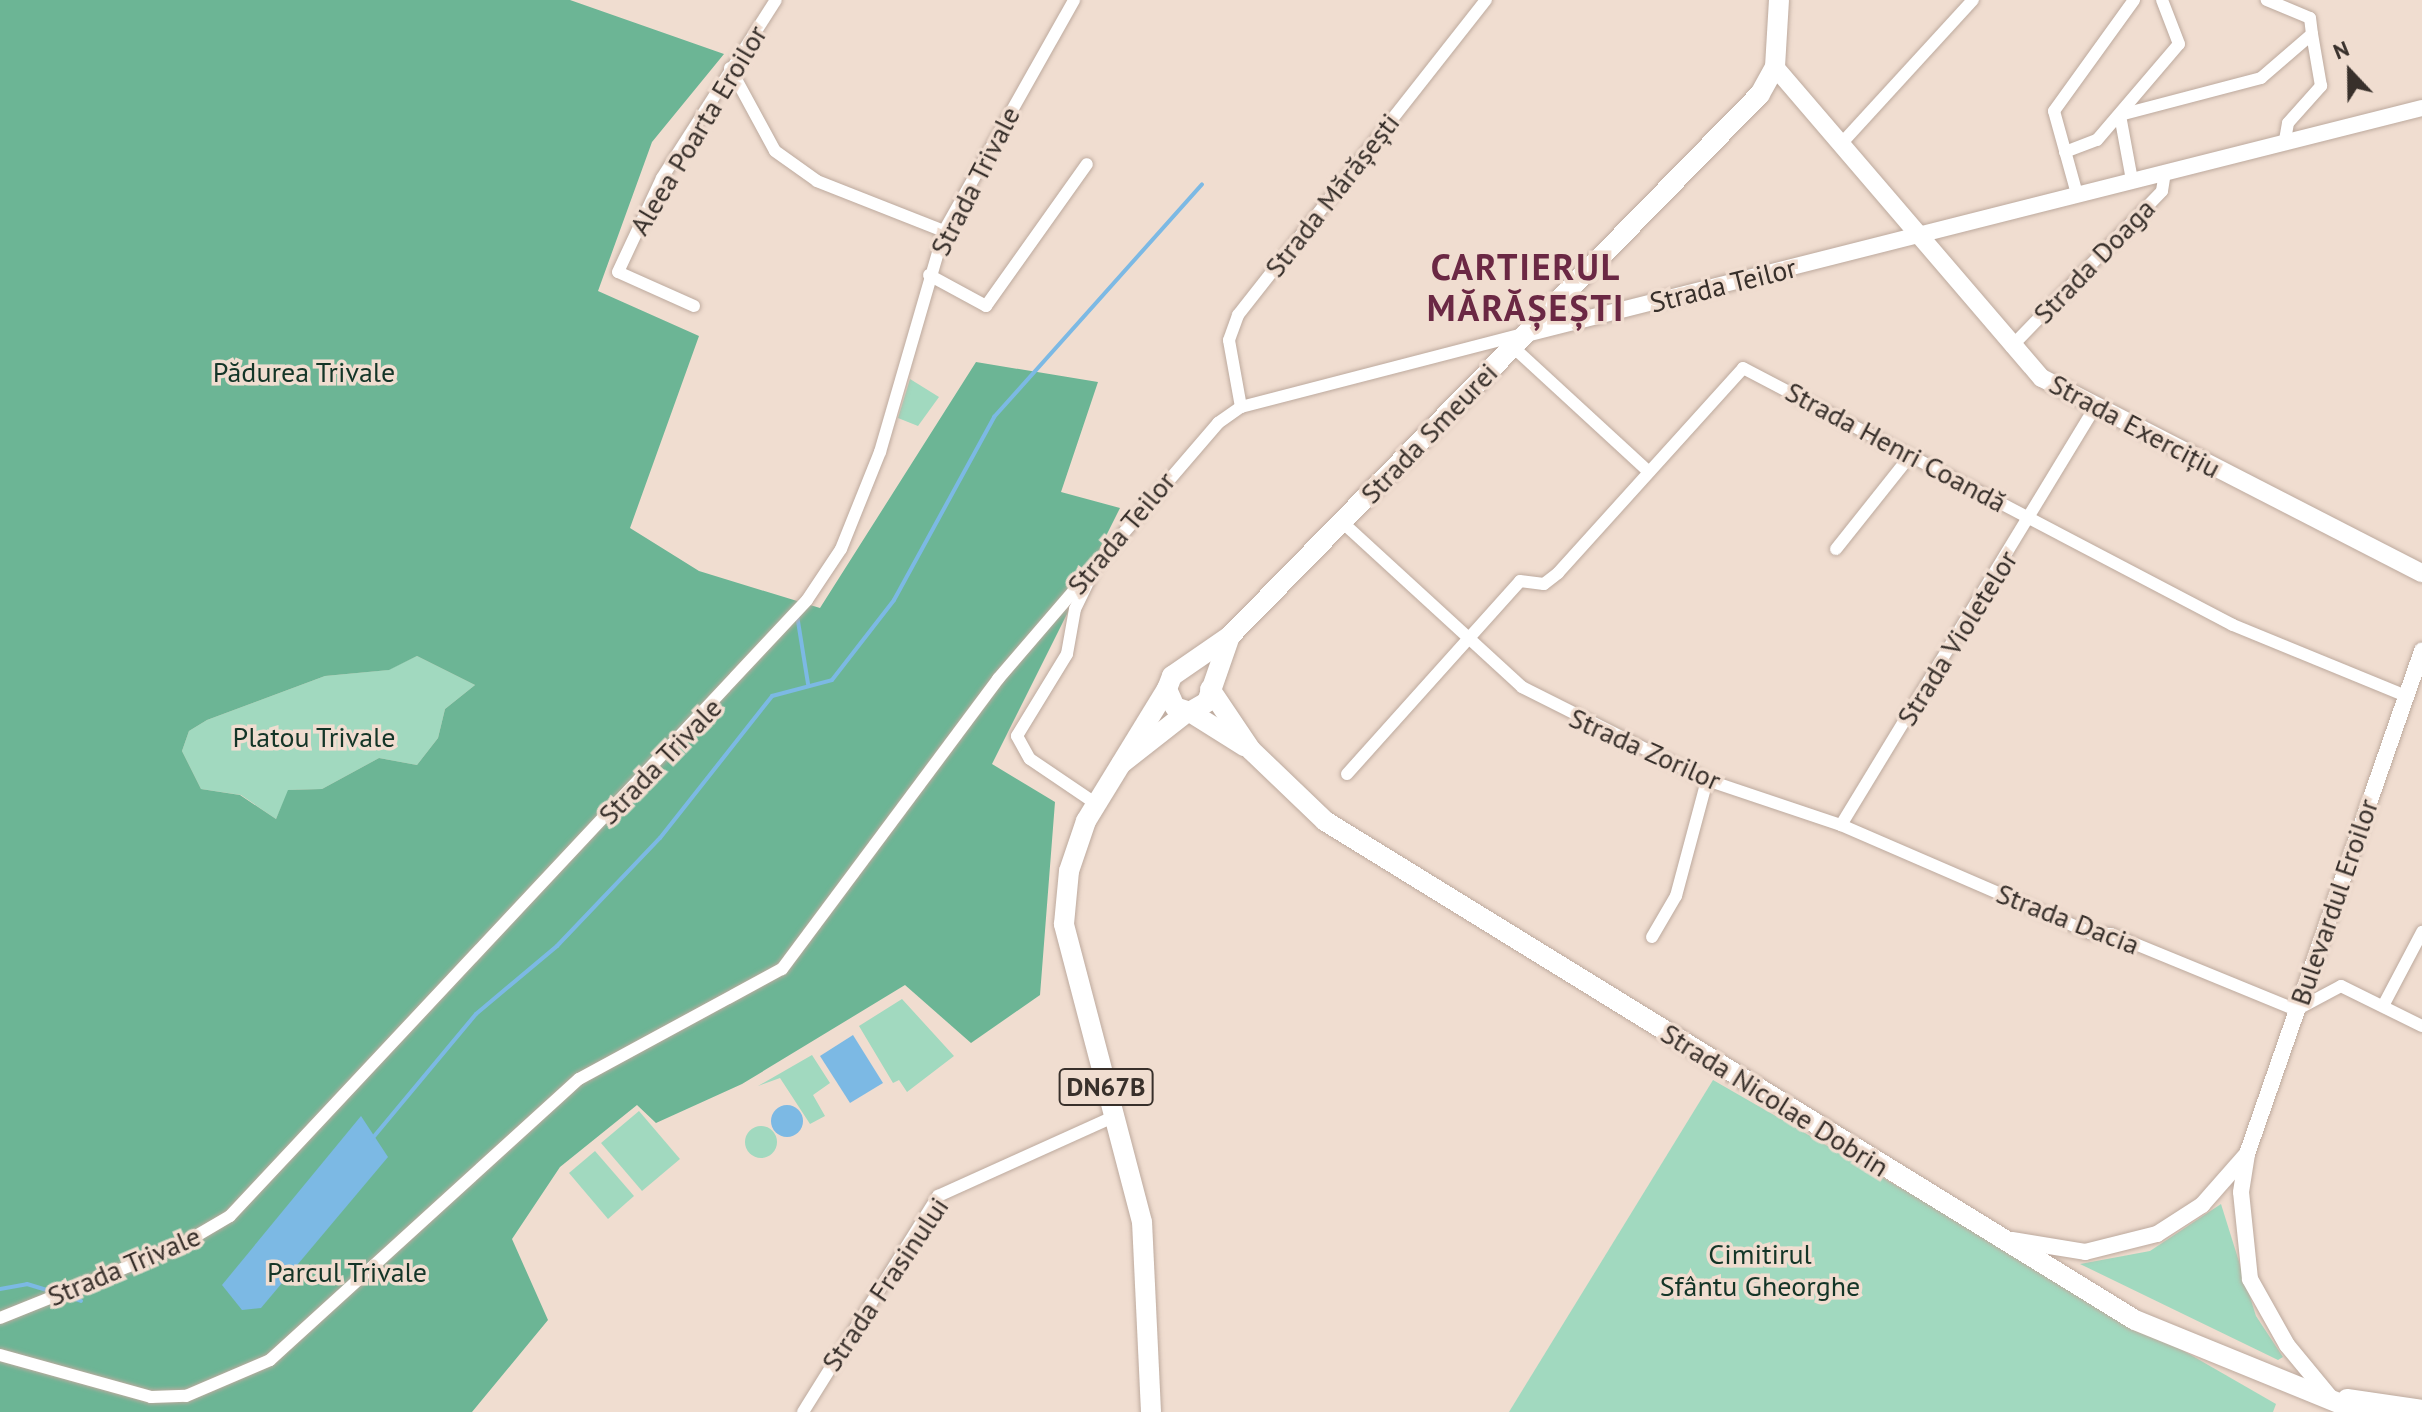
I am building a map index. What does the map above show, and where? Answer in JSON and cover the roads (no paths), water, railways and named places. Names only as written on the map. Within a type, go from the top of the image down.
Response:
[{"type":"main road","points":[[1775,67],[1779,0]]},
{"type":"main road","name":"Strada Exercițiu","points":[[1775,67],[2011,347],[2042,378],[2095,408],[2422,573]]},
{"type":"main road","name":"Strada Smeurei","points":[[1185,669],[1230,636],[1737,119],[1775,67]]},
{"type":"main road","name":"Strada Smeurei","points":[[1210,688],[1230,636]]},
{"type":"main road","points":[[1185,669],[1203,675],[1210,688],[1207,702],[1188,712],[1112,771],[1167,689],[1185,669]]},
{"type":"main road","name":"Strada Nicolae Dobrin","points":[[1210,688],[1251,750],[1325,821],[2135,1320],[2219,1359],[2330,1397],[2360,1412]]},
{"type":"main road","points":[[1167,689],[1175,707],[1188,712]]},
{"type":"main road","name":"Strada Nicolae Dobrin","points":[[1188,712],[1251,750]]},
{"type":"main road","name":"DN67B","points":[[1112,771],[1095,803],[1069,871],[1064,924],[1147,1251],[1151,1412]]},
{"type":"main road","name":"Strada Nicolae Dobrin","points":[[2330,1397],[2422,1410]]},
{"type":"street","name":"Aleea Poarta Eroilor","points":[[694,306],[618,272],[662,178],[776,0]]},
{"type":"street","name":"Strada Trivale","points":[[0,1318],[179,1246],[230,1216],[776,637],[841,549],[861,503],[944,231],[1074,0]]},
{"type":"street","name":"Strada Mărășești","points":[[1241,407],[1229,340],[1238,315],[1486,0]]},
{"type":"street","points":[[2077,194],[2054,111],[2134,0]]},
{"type":"street","points":[[2065,152],[2097,140],[2179,44],[2162,0]]},
{"type":"street","points":[[2267,0],[2310,18],[2321,86],[2288,123],[2285,140]]},
{"type":"street","points":[[1841,144],[1969,1]]},
{"type":"street","points":[[2120,115],[2261,78],[2312,34]]},
{"type":"street","points":[[730,68],[775,151],[817,181],[944,231]]},
{"type":"street","name":"Strada Teilor","points":[[0,1355],[151,1397],[186,1396],[270,1360],[579,1079],[782,969],[1028,643],[1203,436],[1241,407],[1520,340],[2285,140],[2422,108]]},
{"type":"street","points":[[2120,115],[2132,180]]},
{"type":"street","points":[[929,275],[986,306],[1087,164]]},
{"type":"street","name":"Strada Doaga","points":[[2011,347],[2162,191],[2165,171]]},
{"type":"street","points":[[1520,340],[1648,471]]},
{"type":"street","name":"Strada Henri Coandă","points":[[1468,639],[1520,581],[1544,584],[1558,573],[1743,368],[2314,664],[2406,696]]},
{"type":"street","name":"Strada Violetelor","points":[[1841,825],[2032,518],[2095,408]]},
{"type":"street","points":[[1836,549],[1910,456]]},
{"type":"street","name":"Strada Zorilor","points":[[1342,522],[1468,639],[1556,709],[1707,780],[1841,825]]},
{"type":"street","points":[[1095,803],[1030,759],[1017,736],[1067,654],[1075,609],[1102,555]]},
{"type":"street","points":[[1347,774],[1468,639]]},
{"type":"street","name":"Bulevardul Eroilor","points":[[2330,1397],[2287,1345],[2250,1279],[2240,1222],[2247,1154],[2422,651]]},
{"type":"street","points":[[1652,937],[1676,896],[1707,780]]},
{"type":"street","name":"Strada Dacia","points":[[1841,825],[2090,933],[2111,934],[2296,1010]]},
{"type":"street","points":[[2383,1006],[2422,932]]},
{"type":"street","points":[[2296,1010],[2341,986],[2422,1026]]},
{"type":"street","name":"Strada Frasinului","points":[[803,1412],[938,1196],[1115,1116]]},
{"type":"street","name":"Bulevardul Eroilor","points":[[2003,1238],[2085,1252],[2157,1234],[2220,1190],[2247,1154]]},
{"type":"water","points":[[853,1035],[883,1083],[850,1103],[820,1056]]},
{"type":"water","points":[[787,1105],[798,1110],[803,1121],[798,1132],[787,1137],[776,1132],[771,1121],[776,1110]]},
{"type":"water","points":[[361,1116],[388,1157],[261,1308],[242,1310],[222,1285]]},
{"type":"waterway","points":[[371,1140],[476,1014],[557,946],[660,838],[772,696],[832,680],[894,600],[994,417],[1202,184]]},
{"type":"waterway","points":[[797,615],[808,684]]},
{"type":"waterway","points":[[0,1289],[27,1284],[56,1293]]},
{"type":"waterway","points":[[64,1295],[81,1301]]},
{"type":"district","name":"CARTIERUL MĂRĂȘEȘTI","points":[[1526,286]]},
{"type":"park label","name":"Pădurea Trivale","points":[[304,372]]},
{"type":"park label","name":"Platou Trivale","points":[[314,737]]},
{"type":"park label","name":"Cimitirul Sfântu Gheorghe","points":[[1760,1270]]},
{"type":"park label","name":"Parcul Trivale","points":[[347,1272]]}]
